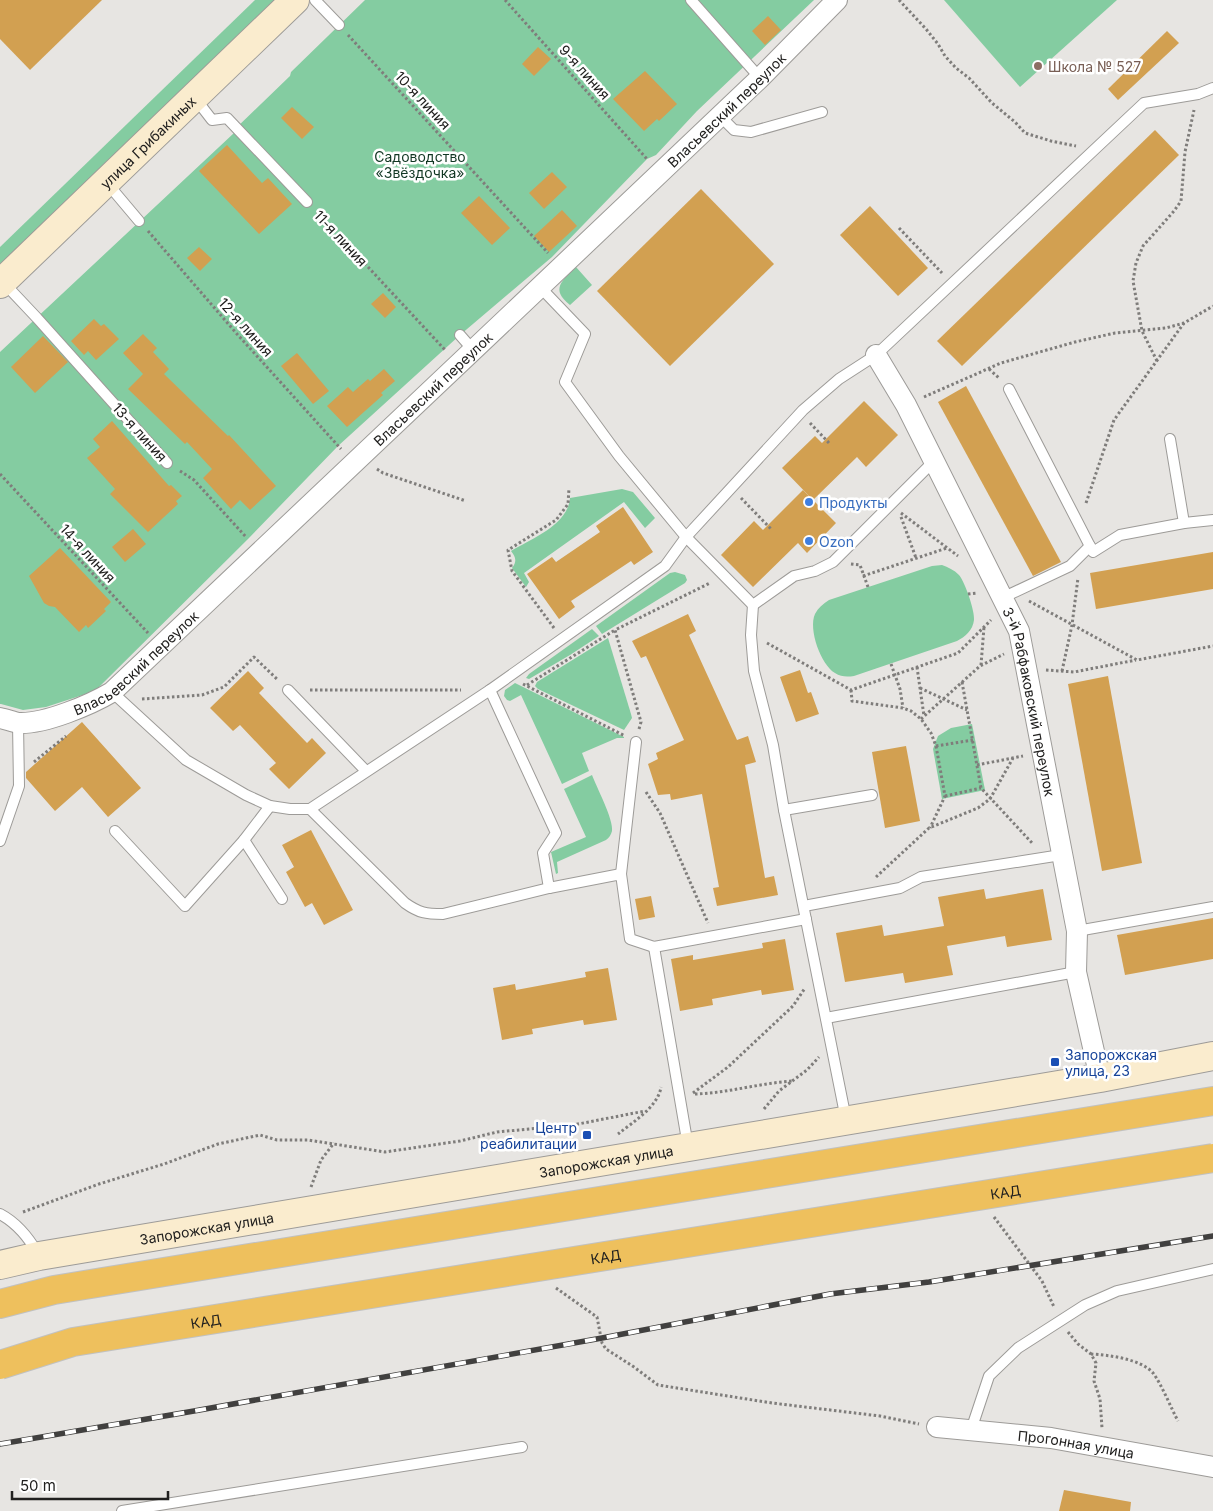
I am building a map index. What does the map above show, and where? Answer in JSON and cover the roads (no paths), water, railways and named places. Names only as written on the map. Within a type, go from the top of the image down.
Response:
[{"type":"highway","points":[[0,1304],[54,1290],[1213,1101]]},
{"type":"highway","name":"КАД","points":[[0,1365],[73,1342],[1213,1158]]},
{"type":"street","name":"улица Грибакиных","points":[[1,283],[294,0]]},
{"type":"street","name":"Власьевский переулок","points":[[9,720],[38,721],[94,703],[112,692],[354,463],[467,342],[540,287],[557,262],[720,116],[754,71],[837,0]]},
{"type":"street","name":"3-й Рабфаковский переулок","points":[[876,355],[906,405],[988,572],[1007,599],[1018,631],[1042,753],[1053,856],[1077,931],[1076,972],[1100,1078]]},
{"type":"street","name":"Запорожская улица","points":[[0,1266],[39,1256],[1100,1078],[1213,1056]]},
{"type":"street","name":"Прогонная улица","points":[[937,1427],[1050,1438],[1213,1467]]},
{"type":"lane","points":[[315,0],[339,25]]},
{"type":"lane","points":[[691,0],[754,71]]},
{"type":"lane","points":[[112,692],[186,760],[246,795],[270,806],[310,809],[490,690],[665,566],[686,537],[800,413],[839,379],[876,355],[1144,103],[1198,94],[1213,88]]},
{"type":"lane","name":"11-я линия","points":[[194,97],[212,120],[227,118],[307,202]]},
{"type":"lane","points":[[720,116],[734,130],[751,132],[822,112]]},
{"type":"lane","points":[[106,182],[139,221]]},
{"type":"lane","name":"13-я линия","points":[[1,283],[37,318],[167,463]]},
{"type":"lane","points":[[540,287],[585,334],[565,382],[619,456],[686,537],[753,605],[751,635],[754,670],[773,745],[784,810],[846,1121]]},
{"type":"lane","points":[[1009,389],[1093,552],[1120,535],[1184,523],[1213,520]]},
{"type":"lane","points":[[1170,439],[1184,523]]},
{"type":"lane","points":[[753,605],[794,576],[815,572],[833,562],[933,462]]},
{"type":"lane","points":[[1007,599],[1070,566],[1090,546]]},
{"type":"lane","points":[[288,690],[366,771]]},
{"type":"lane","points":[[490,690],[556,833],[543,853],[550,888]]},
{"type":"lane","points":[[0,841],[19,786],[19,775],[9,720]]},
{"type":"lane","points":[[636,742],[621,874],[630,938],[654,947],[806,920]]},
{"type":"lane","points":[[784,810],[872,795]]},
{"type":"lane","points":[[115,831],[185,906],[244,840],[270,806]]},
{"type":"lane","points":[[310,809],[405,903],[417,911],[443,914],[550,888],[621,874]]},
{"type":"lane","points":[[244,840],[282,899]]},
{"type":"lane","points":[[804,906],[900,888],[920,877],[1053,856]]},
{"type":"lane","points":[[1077,931],[1213,907]]},
{"type":"lane","points":[[654,947],[689,1147]]},
{"type":"lane","points":[[826,1018],[1076,972]]},
{"type":"lane","points":[[2,1215],[29,1238],[39,1256]]},
{"type":"lane","points":[[971,1430],[988,1376],[1018,1348],[1085,1305],[1117,1291],[1213,1269]]},
{"type":"lane","points":[[122,1511],[522,1447]]},
{"type":"railway","points":[[0,1444],[602,1338],[830,1294],[929,1282],[1213,1236]]},
{"type":"place","name":"Школа № 527","points":[[1038,66]]},
{"type":"place","name":"Продукты","points":[[809,502]]},
{"type":"place","name":"Ozon","points":[[809,541]]},
{"type":"place","name":"Запорожская улица, 23","points":[[1055,1062]]},
{"type":"place","name":"Центр реабилитации","points":[[587,1135]]},
{"type":"park label","name":"Садоводство «Звёздочка»","points":[[420,164]]}]
